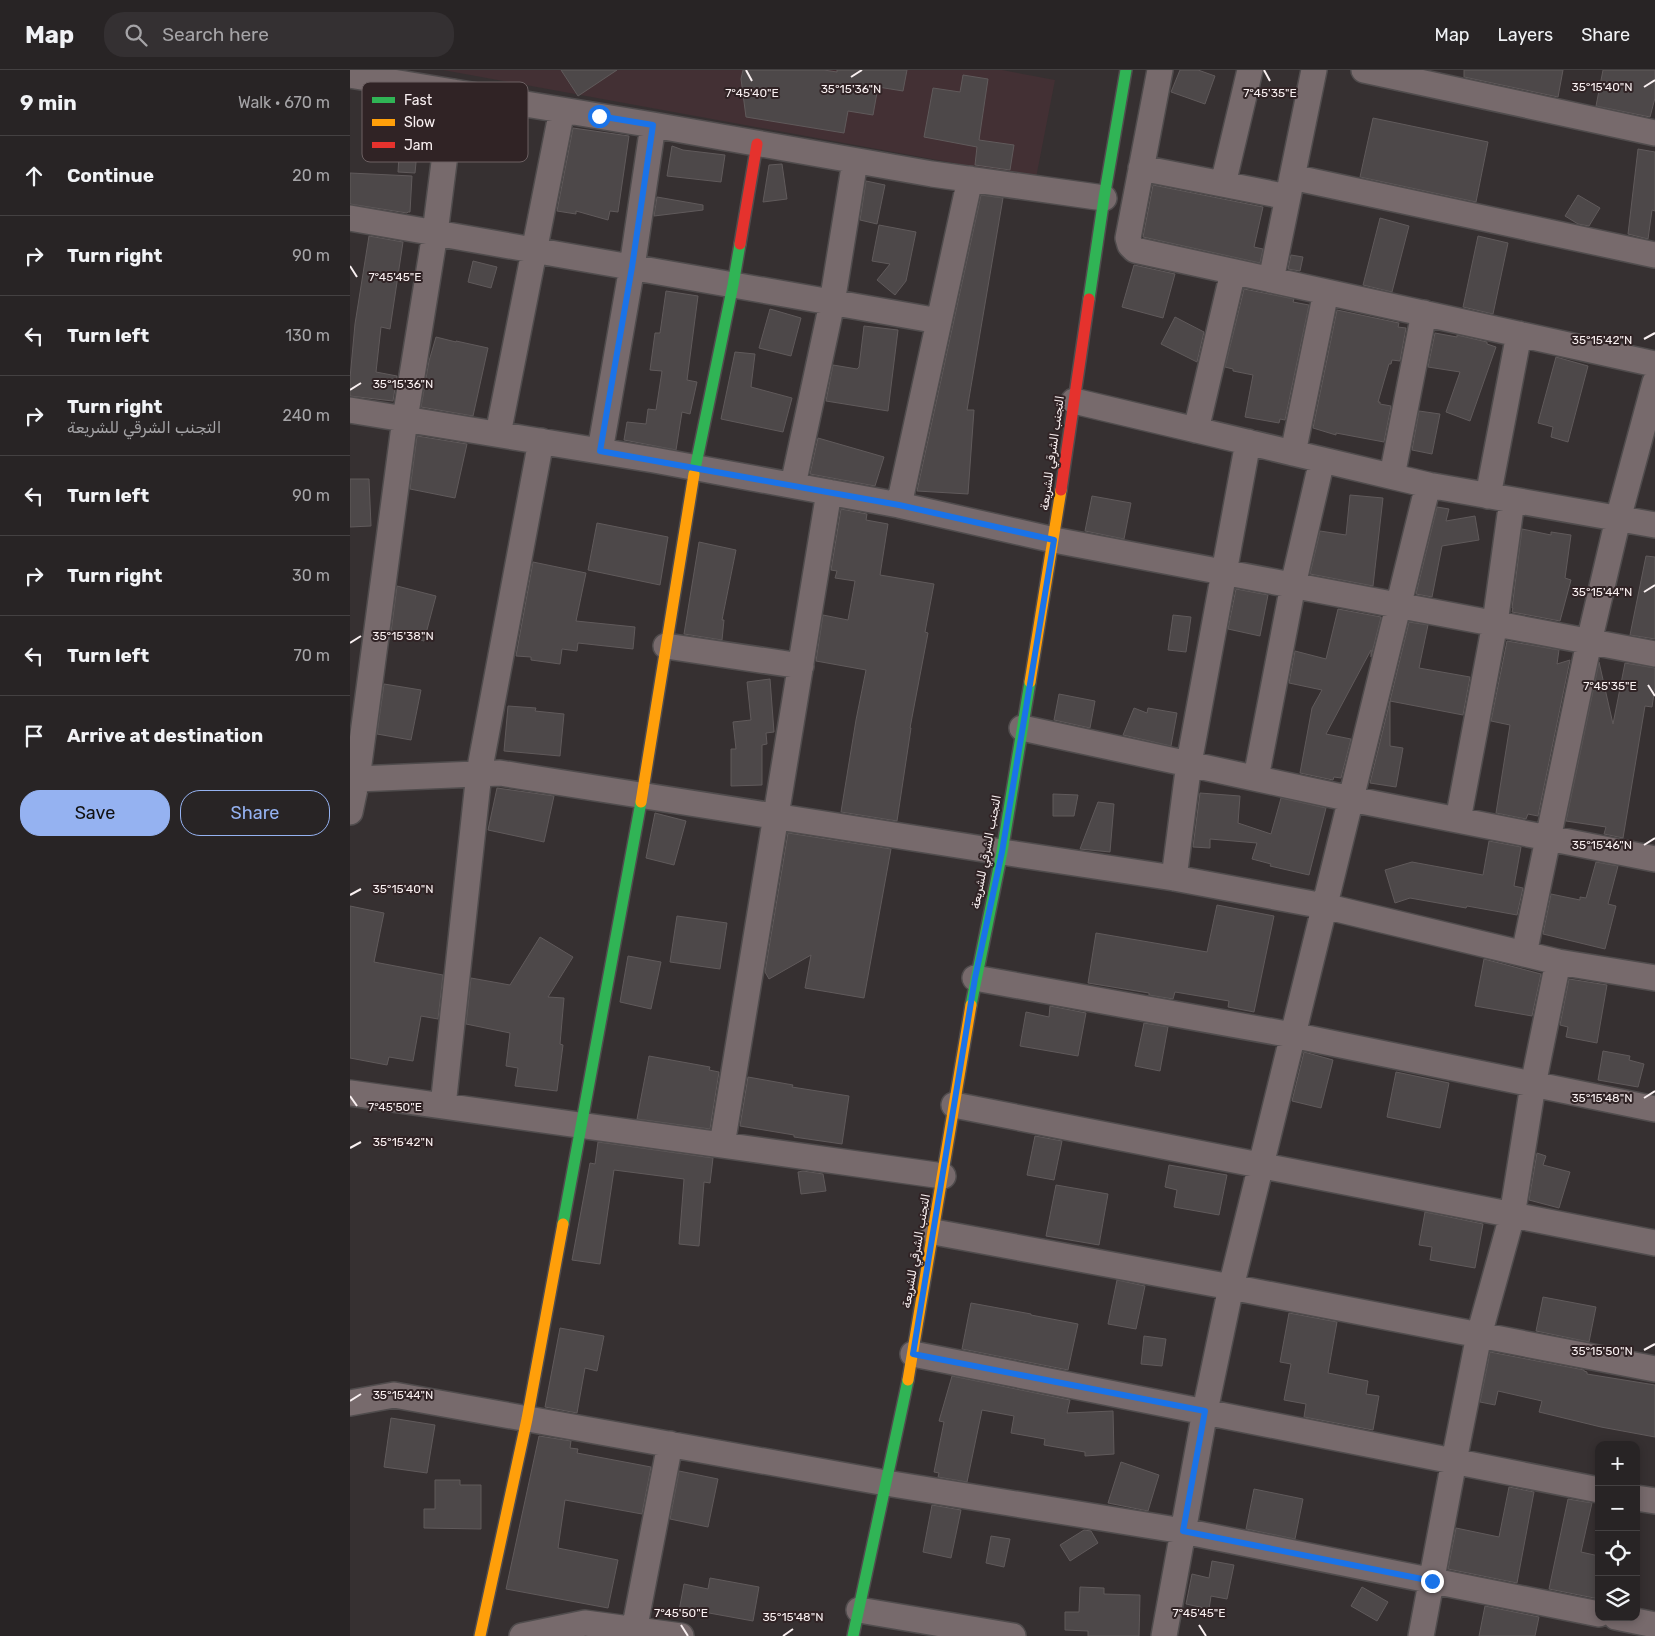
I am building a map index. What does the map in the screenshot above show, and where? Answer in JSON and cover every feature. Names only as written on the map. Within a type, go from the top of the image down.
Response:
[{"type":"main road","name":"التجنب الشرقي للشريعة","points":[[853,1636],[913,1354],[975,978],[1002,852],[1054,540],[1104,198],[1126,70]]},
{"type":"main road","points":[[480,1636],[526,1419],[642,795],[695,467],[733,285],[757,144]]},
{"type":"street","points":[[1160,70],[1128,238],[1132,248],[1135,250],[1655,364]]},
{"type":"street","points":[[1223,184],[1250,70]]},
{"type":"street","points":[[1271,280],[1314,70]]},
{"type":"street","points":[[1364,70],[1655,133]]},
{"type":"street","points":[[350,75],[392,82]]},
{"type":"street","points":[[528,104],[856,161],[1104,198]]},
{"type":"street","points":[[498,434],[562,110]]},
{"type":"street","points":[[600,451],[632,267],[653,125]]},
{"type":"street","points":[[793,486],[832,303],[856,161]]},
{"type":"street","points":[[350,812],[353,778],[404,419],[435,233],[444,162]]},
{"type":"street","points":[[1141,168],[1223,184],[1290,187],[1655,255]]},
{"type":"street","points":[[899,505],[970,179]]},
{"type":"street","points":[[350,218],[939,321]]},
{"type":"street","points":[[1196,430],[1233,272]]},
{"type":"street","points":[[1293,453],[1326,292]]},
{"type":"street","points":[[1392,476],[1424,313]]},
{"type":"street","points":[[1458,820],[1495,623],[1500,498],[1519,334]]},
{"type":"street","points":[[1524,954],[1589,642],[1618,519],[1650,417],[1655,382]]},
{"type":"street","points":[[1074,401],[1428,485],[1655,525]]},
{"type":"street","points":[[350,410],[695,467],[899,505],[1054,540],[1655,654]]},
{"type":"street","points":[[443,1106],[479,773],[540,441]]},
{"type":"street","points":[[1174,878],[1189,763],[1248,442]]},
{"type":"street","points":[[1256,778],[1293,585],[1322,460]]},
{"type":"street","points":[[1164,1636],[1205,1411],[1231,1287],[1428,485]]},
{"type":"street","points":[[722,1145],[829,492]]},
{"type":"street","points":[[666,646],[801,666]]},
{"type":"street","points":[[1022,728],[1350,799],[1655,859]]},
{"type":"street","points":[[353,778],[500,773],[1174,878],[1324,906],[1558,962],[1655,978]]},
{"type":"street","points":[[1421,1636],[1479,1335],[1512,1216],[1533,1086],[1558,962]]},
{"type":"street","points":[[975,978],[1292,1035],[1533,1086],[1655,1109]]},
{"type":"street","points":[[350,1093],[943,1176]]},
{"type":"street","points":[[954,1104],[1655,1243]]},
{"type":"street","points":[[934,1232],[1655,1369]]},
{"type":"street","points":[[913,1354],[1595,1489]]},
{"type":"street","points":[[350,1403],[394,1395],[886,1484],[1183,1531],[1595,1613]]},
{"type":"street","points":[[634,1633],[670,1444]]},
{"type":"street","points":[[1640,1499],[1655,1501]]},
{"type":"street","points":[[859,1610],[1013,1636]]},
{"type":"street","points":[[1636,1621],[1655,1625]]},
{"type":"street","points":[[522,1636],[585,1622],[634,1633],[681,1636]]},
{"type":"shaded area","points":[[443,70],[1002,70],[1055,80],[1036,178],[528,85],[528,82],[509,82]]},
{"type":"building","points":[[561,70],[617,70],[578,96]]},
{"type":"building","points":[[743,70],[824,70],[837,72],[837,70],[907,70],[903,91],[878,87],[873,115],[848,111],[844,133],[746,117],[741,79]]},
{"type":"building","points":[[1180,70],[1198,70],[1215,76],[1205,104],[1171,92]]},
{"type":"building","points":[[1464,70],[1563,70],[1558,97],[1464,77]]},
{"type":"building","points":[[1603,70],[1655,70],[1655,98],[1650,117],[1596,106]]},
{"type":"building","points":[[963,75],[988,79],[979,140],[1014,145],[1010,170],[975,165],[977,147],[924,137],[933,88],[960,92]]},
{"type":"building","points":[[1373,118],[1488,142],[1476,202],[1360,177]]},
{"type":"building","points":[[573,128],[629,136],[618,212],[610,211],[608,220],[576,211],[576,214],[557,211]]},
{"type":"building","points":[[672,146],[683,150],[725,155],[721,182],[667,176]]},
{"type":"building","points":[[1638,149],[1655,152],[1655,211],[1652,210],[1648,239],[1628,234]]},
{"type":"building","points":[[399,162],[416,162],[415,173],[398,172]]},
{"type":"building","points":[[782,164],[787,199],[763,202],[769,165]]},
{"type":"building","points":[[350,173],[412,176],[410,212],[350,204]]},
{"type":"building","points":[[866,181],[885,185],[877,224],[860,220]]},
{"type":"building","points":[[1153,185],[1263,207],[1254,247],[1263,249],[1260,263],[1143,237]]},
{"type":"building","points":[[981,195],[1003,198],[967,410],[974,410],[968,494],[917,491]]},
{"type":"building","points":[[1578,195],[1600,208],[1589,226],[1578,224],[1565,216]]},
{"type":"building","points":[[657,197],[703,205],[703,210],[654,216]]},
{"type":"building","points":[[1380,218],[1409,226],[1392,292],[1363,285]]},
{"type":"building","points":[[879,225],[916,232],[906,281],[895,295],[877,280],[890,264],[872,261]]},
{"type":"building","points":[[369,236],[403,242],[390,329],[381,327],[376,372],[397,376],[393,401],[350,396],[355,324]]},
{"type":"building","points":[[1478,236],[1508,243],[1493,314],[1463,307]]},
{"type":"building","points":[[1291,255],[1303,257],[1300,271],[1288,269]]},
{"type":"building","points":[[473,261],[497,267],[491,288],[468,282]]},
{"type":"building","points":[[1134,265],[1175,274],[1163,318],[1122,307]]},
{"type":"building","points":[[1244,289],[1294,299],[1293,302],[1309,305],[1285,420],[1280,419],[1279,423],[1245,417],[1253,375],[1233,371],[1233,369],[1225,367]]},
{"type":"building","points":[[666,291],[698,296],[687,380],[697,382],[690,414],[682,412],[676,450],[624,440],[627,422],[646,424],[648,409],[656,410],[662,371],[650,370],[655,333],[660,333]]},
{"type":"building","points":[[770,309],[801,318],[791,356],[759,348]]},
{"type":"building","points":[[1337,310],[1399,323],[1398,327],[1406,328],[1400,361],[1392,360],[1391,364],[1389,364],[1378,402],[1391,406],[1384,442],[1336,433],[1336,435],[1313,428]]},
{"type":"building","points":[[1175,317],[1204,332],[1197,362],[1161,344]]},
{"type":"building","points":[[864,326],[898,330],[888,411],[826,401],[833,365],[857,369],[859,367]]},
{"type":"building","points":[[1435,333],[1457,337],[1457,335],[1487,342],[1487,344],[1496,347],[1470,421],[1446,412],[1460,372],[1428,367]]},
{"type":"building","points":[[436,337],[488,348],[473,416],[421,407],[429,361]]},
{"type":"building","points":[[735,352],[755,354],[751,387],[792,398],[783,432],[721,419]]},
{"type":"building","points":[[1556,357],[1588,366],[1568,442],[1551,437],[1553,427],[1538,423]]},
{"type":"building","points":[[1419,411],[1440,414],[1432,454],[1412,450]]},
{"type":"building","points":[[417,436],[467,444],[455,498],[410,489]]},
{"type":"building","points":[[818,438],[884,457],[875,486],[810,474]]},
{"type":"building","points":[[350,479],[369,479],[371,526],[350,527]]},
{"type":"building","points":[[1350,495],[1383,498],[1373,586],[1310,574],[1320,531],[1346,535]]},
{"type":"building","points":[[1092,496],[1131,503],[1124,539],[1085,531]]},
{"type":"building","points":[[1437,507],[1449,509],[1446,521],[1475,516],[1479,540],[1442,546],[1432,597],[1416,594]]},
{"type":"building","points":[[841,509],[867,514],[866,520],[888,524],[880,575],[934,584],[925,632],[928,633],[910,728],[897,821],[841,812],[866,670],[816,661],[823,615],[848,620],[855,581],[835,578],[837,571],[831,570]]},
{"type":"building","points":[[597,523],[668,537],[660,585],[588,570]]},
{"type":"building","points":[[1522,529],[1551,535],[1551,532],[1571,535],[1565,578],[1571,580],[1560,621],[1512,612]]},
{"type":"building","points":[[699,542],[736,550],[722,620],[724,620],[722,640],[684,634]]},
{"type":"building","points":[[1646,556],[1655,557],[1655,639],[1630,635]]},
{"type":"building","points":[[533,562],[586,573],[576,621],[635,627],[633,649],[578,643],[577,651],[562,649],[560,664],[531,660],[531,657],[516,656]]},
{"type":"building","points":[[397,586],[436,596],[424,641],[391,632]]},
{"type":"building","points":[[1236,589],[1268,595],[1260,636],[1228,629]]},
{"type":"building","points":[[1338,609],[1381,617],[1371,657],[1371,650],[1326,734],[1351,739],[1341,778],[1334,777],[1333,780],[1300,773],[1312,708],[1322,690],[1289,683],[1295,651],[1326,659]]},
{"type":"building","points":[[1173,615],[1191,617],[1186,652],[1168,650]]},
{"type":"building","points":[[1409,622],[1428,625],[1419,668],[1470,677],[1463,715],[1390,701]]},
{"type":"building","points":[[1507,641],[1559,650],[1557,664],[1570,660],[1538,816],[1528,814],[1526,819],[1496,813],[1510,725],[1491,721]]},
{"type":"building","points":[[1599,662],[1613,724],[1625,663],[1655,668],[1652,707],[1645,706],[1623,838],[1604,834],[1606,827],[1566,821]]},
{"type":"building","points":[[770,679],[774,732],[766,733],[767,744],[762,745],[762,785],[731,786],[731,749],[736,749],[733,722],[751,720],[747,682]]},
{"type":"building","points":[[384,684],[421,690],[411,740],[377,734]]},
{"type":"building","points":[[1059,694],[1095,701],[1090,728],[1054,720]]},
{"type":"building","points":[[1390,701],[1390,746],[1403,748],[1396,787],[1370,783]]},
{"type":"building","points":[[508,706],[536,708],[535,711],[564,714],[560,756],[504,751]]},
{"type":"building","points":[[1134,708],[1147,713],[1148,708],[1177,713],[1171,746],[1123,735]]},
{"type":"building","points":[[497,788],[554,796],[544,842],[488,830]]},
{"type":"building","points":[[1200,793],[1240,796],[1238,823],[1271,834],[1281,798],[1326,808],[1309,875],[1270,866],[1271,864],[1252,859],[1257,843],[1210,839],[1210,848],[1193,847]]},
{"type":"building","points":[[1053,794],[1078,795],[1074,816],[1053,816]]},
{"type":"building","points":[[1098,802],[1114,804],[1110,852],[1080,849]]},
{"type":"building","points":[[655,813],[686,821],[674,865],[646,858]]},
{"type":"building","points":[[788,833],[891,849],[864,998],[805,988],[811,955],[769,979],[765,972]]},
{"type":"building","points":[[1489,841],[1521,847],[1514,886],[1523,888],[1517,915],[1410,898],[1395,903],[1385,870],[1412,862],[1483,875]]},
{"type":"building","points":[[1596,862],[1618,866],[1608,904],[1616,906],[1605,949],[1543,934],[1551,894],[1580,900],[1580,897],[1586,898]]},
{"type":"building","points":[[1217,905],[1274,916],[1254,1012],[1228,1007],[1229,1001],[1175,992],[1173,999],[1088,983],[1096,933],[1207,952]]},
{"type":"building","points":[[350,906],[384,913],[374,962],[443,975],[438,1019],[421,1016],[413,1061],[389,1057],[387,1065],[350,1058]]},
{"type":"building","points":[[677,916],[727,923],[720,969],[670,962]]},
{"type":"building","points":[[540,937],[573,957],[548,997],[564,998],[560,1044],[563,1045],[557,1091],[515,1086],[518,1068],[506,1066],[510,1033],[466,1024],[471,978],[510,985]]},
{"type":"building","points":[[628,956],[661,962],[651,1009],[620,1002]]},
{"type":"building","points":[[1484,959],[1541,974],[1532,1016],[1475,1006]]},
{"type":"building","points":[[1569,979],[1607,985],[1597,1043],[1566,1037],[1568,1027],[1560,1025]]},
{"type":"building","points":[[1050,1006],[1086,1013],[1078,1056],[1020,1046],[1026,1012],[1049,1017]]},
{"type":"building","points":[[1144,1023],[1168,1027],[1160,1071],[1135,1066]]},
{"type":"building","points":[[1603,1051],[1630,1056],[1629,1060],[1644,1064],[1638,1087],[1598,1080]]},
{"type":"building","points":[[1304,1052],[1333,1060],[1321,1108],[1292,1101]]},
{"type":"building","points":[[649,1056],[710,1067],[709,1070],[719,1072],[710,1129],[637,1119]]},
{"type":"building","points":[[1396,1072],[1449,1083],[1440,1128],[1387,1117]]},
{"type":"building","points":[[748,1077],[793,1085],[792,1087],[849,1096],[842,1144],[740,1126]]},
{"type":"building","points":[[1035,1136],[1062,1141],[1054,1180],[1027,1175]]},
{"type":"building","points":[[598,1142],[713,1158],[710,1183],[704,1182],[699,1246],[679,1244],[684,1179],[614,1170],[600,1264],[572,1260],[590,1163],[595,1164]]},
{"type":"building","points":[[1537,1153],[1546,1156],[1543,1165],[1570,1172],[1559,1208],[1529,1200]]},
{"type":"building","points":[[1169,1165],[1227,1175],[1219,1215],[1174,1207],[1177,1190],[1165,1187]]},
{"type":"building","points":[[798,1172],[823,1174],[826,1191],[801,1194]]},
{"type":"building","points":[[1056,1185],[1108,1194],[1099,1245],[1046,1236]]},
{"type":"building","points":[[1425,1212],[1483,1224],[1475,1268],[1430,1260],[1432,1247],[1419,1245]]},
{"type":"building","points":[[1117,1280],[1145,1286],[1136,1329],[1108,1324]]},
{"type":"building","points":[[1543,1297],[1596,1307],[1589,1342],[1536,1331]]},
{"type":"building","points":[[971,1303],[1078,1324],[1068,1370],[962,1349]]},
{"type":"building","points":[[1289,1313],[1337,1322],[1328,1373],[1368,1381],[1366,1394],[1379,1396],[1373,1430],[1304,1417],[1306,1404],[1284,1400],[1291,1364],[1280,1362]]},
{"type":"building","points":[[560,1328],[604,1336],[597,1371],[585,1368],[577,1413],[545,1407]]},
{"type":"building","points":[[1144,1336],[1166,1339],[1162,1366],[1141,1364]]},
{"type":"building","points":[[1490,1352],[1584,1370],[1587,1374],[1655,1385],[1655,1437],[1601,1427],[1539,1412],[1542,1401],[1498,1391],[1495,1405],[1480,1402]]},
{"type":"building","points":[[952,1376],[1070,1400],[1067,1413],[1113,1411],[1114,1454],[1085,1456],[1085,1452],[1044,1445],[1045,1439],[1011,1433],[1014,1416],[982,1410],[967,1482],[938,1477],[939,1473],[934,1472],[944,1422],[939,1421]]},
{"type":"building","points":[[391,1418],[435,1425],[427,1473],[384,1467]]},
{"type":"building","points":[[539,1436],[571,1441],[570,1448],[578,1449],[577,1453],[651,1467],[642,1514],[565,1500],[558,1548],[618,1560],[608,1608],[506,1589]]},
{"type":"building","points":[[1121,1462],[1159,1475],[1148,1511],[1108,1503]]},
{"type":"building","points":[[679,1471],[718,1479],[708,1527],[670,1519]]},
{"type":"building","points":[[435,1480],[460,1480],[460,1485],[481,1485],[481,1529],[424,1528],[424,1509],[435,1509]]},
{"type":"building","points":[[1509,1487],[1534,1492],[1517,1583],[1448,1569],[1456,1528],[1499,1537]]},
{"type":"building","points":[[1254,1489],[1303,1499],[1295,1539],[1246,1529]]},
{"type":"building","points":[[1568,1499],[1592,1503],[1581,1552],[1595,1555],[1595,1598],[1549,1589]]},
{"type":"building","points":[[932,1505],[961,1510],[951,1558],[923,1552]]},
{"type":"building","points":[[1084,1530],[1091,1531],[1098,1543],[1070,1561],[1060,1545]]},
{"type":"building","points":[[991,1536],[1010,1539],[1004,1567],[986,1563]]},
{"type":"building","points":[[1212,1561],[1234,1565],[1227,1599],[1211,1596],[1209,1609],[1186,1604],[1192,1574],[1209,1578]]},
{"type":"building","points":[[710,1578],[759,1587],[753,1621],[698,1611],[698,1614],[679,1611],[684,1584],[708,1589]]},
{"type":"building","points":[[1080,1587],[1104,1588],[1104,1594],[1140,1595],[1139,1636],[1088,1636],[1088,1631],[1065,1630],[1065,1612],[1079,1612]]},
{"type":"building","points":[[1362,1587],[1388,1602],[1377,1621],[1351,1606]]},
{"type":"building","points":[[1485,1606],[1539,1617],[1535,1636],[1479,1636]]},
{"type":"traffic: fast","points":[[1089,299],[1126,70]]},
{"type":"traffic: fast","points":[[694,474],[740,244]]},
{"type":"traffic: fast","points":[[971,1005],[1002,852],[1030,682]]},
{"type":"traffic: fast","points":[[563,1224],[641,802]]},
{"type":"traffic: fast","points":[[853,1636],[908,1380]]},
{"type":"traffic: slow","points":[[641,802],[694,474]]},
{"type":"traffic: slow","points":[[1030,682],[1061,490]]},
{"type":"traffic: slow","points":[[908,1380],[971,1005]]},
{"type":"traffic: slow","points":[[480,1636],[527,1419],[563,1224]]},
{"type":"traffic: jam","points":[[740,244],[757,144]]},
{"type":"traffic: jam","points":[[1061,490],[1089,299]]},
{"type":"route","points":[[599,116],[653,125],[632,267],[600,451],[899,505],[1054,540],[1002,852],[975,978],[913,1354],[1205,1411],[1183,1531],[1432,1581]]}]
